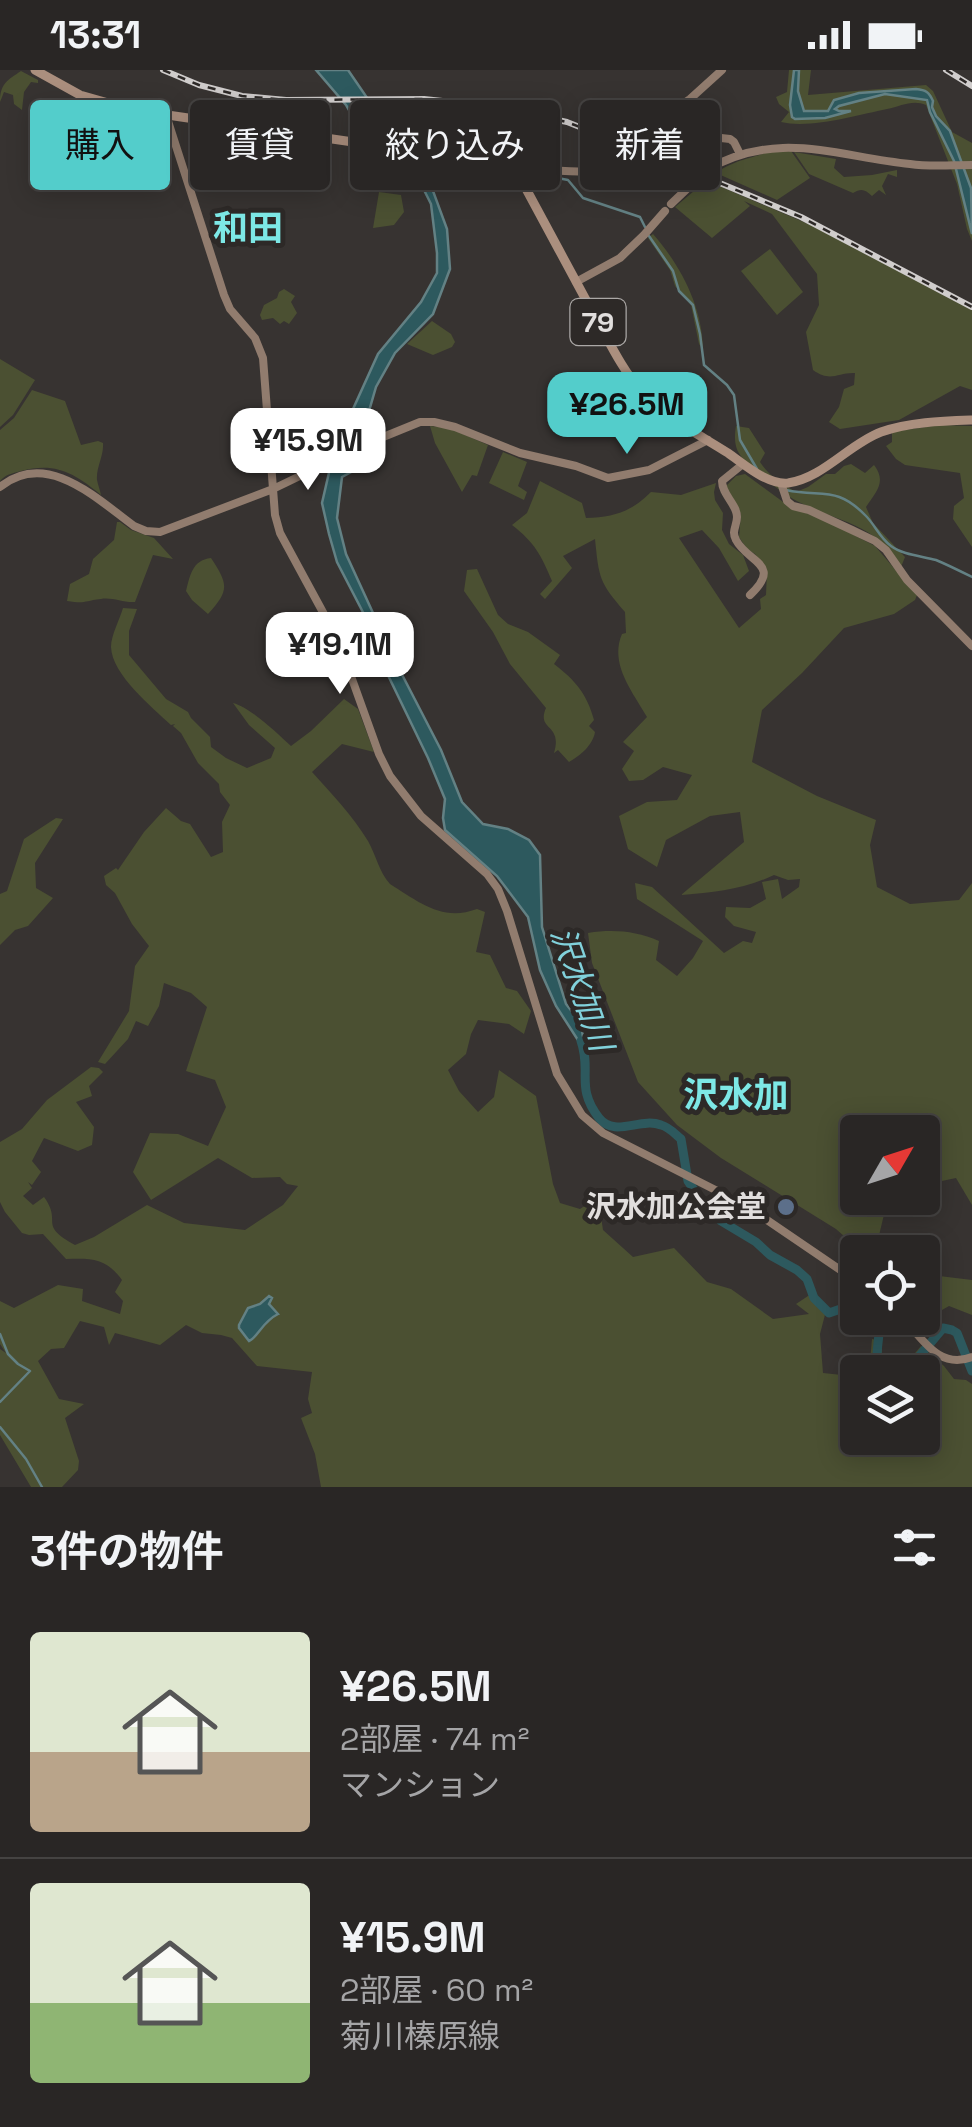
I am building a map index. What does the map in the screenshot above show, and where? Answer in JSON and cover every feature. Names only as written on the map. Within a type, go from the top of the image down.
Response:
[{"type":"main road","points":[[34,70],[95,100]]},
{"type":"main road","points":[[689,100],[722,70]]},
{"type":"main road","points":[[170,116],[350,144]]},
{"type":"main road","points":[[170,127],[230,309],[260,347],[272,489],[280,533],[338,640],[390,776],[421,816],[474,860],[498,889],[557,1074],[568,1096],[582,1115],[603,1132],[745,1205],[840,1270]]},
{"type":"main road","points":[[720,138],[734,142],[740,154]]},
{"type":"main road","points":[[720,163],[740,154],[778,146],[912,165],[970,165]]},
{"type":"main road","name":"79","points":[[525,190],[614,352],[642,393],[743,464],[781,484]]},
{"type":"main road","points":[[576,282],[620,258],[686,190]]},
{"type":"main road","points":[[972,420],[880,432],[803,479],[781,484],[786,501],[792,506],[859,533],[886,550],[907,580],[972,646]]},
{"type":"main road","points":[[0,487],[16,476],[52,474],[70,480],[134,526],[160,532],[272,489],[414,424],[455,426],[520,453],[608,478],[649,470],[708,440]]},
{"type":"main road","points":[[743,464],[722,481],[722,488],[736,512],[734,538],[756,559],[763,572],[761,584],[750,595]]},
{"type":"main road","points":[[919,1335],[947,1360],[968,1359]]},
{"type":"green space","points":[[789,70],[811,70],[808,95],[926,85],[933,91],[952,132],[972,143],[972,241],[957,184],[926,105],[912,103],[820,123],[781,122],[789,112],[776,97],[787,92]]},
{"type":"green space","points":[[21,71],[38,80],[31,82],[24,92],[22,110],[14,104],[13,95],[4,92],[0,102],[3,86]]},
{"type":"green space","points":[[772,150],[791,151],[810,178],[777,200],[720,175],[731,164]]},
{"type":"green space","points":[[794,152],[836,159],[834,168],[844,177],[897,170],[897,177],[888,174],[882,186],[886,195],[879,190],[872,196],[863,190],[853,193],[809,174]]},
{"type":"green space","points":[[720,186],[813,226],[972,310],[972,390],[960,386],[899,420],[840,429],[829,422],[844,389],[854,385],[855,373],[830,376],[813,370],[806,332],[819,305],[817,274],[772,214],[744,201],[750,206],[712,238],[675,207],[694,191],[720,190]]},
{"type":"green space","points":[[379,192],[401,195],[404,212],[394,225],[373,228]]},
{"type":"green space","points":[[653,234],[688,287],[699,317],[703,349],[691,305],[675,286],[670,270],[648,238]]},
{"type":"green space","points":[[770,249],[803,292],[777,315],[741,271]]},
{"type":"green space","points":[[284,289],[295,296],[291,302],[297,313],[289,324],[280,324],[273,318],[262,320],[264,305]]},
{"type":"green space","points":[[432,321],[451,334],[455,342],[433,355],[407,344]]},
{"type":"green space","points":[[0,359],[35,380],[13,415],[0,427]]},
{"type":"green space","points":[[32,390],[65,401],[81,445],[103,443],[97,475],[101,495],[73,475],[55,469],[21,471],[0,481],[0,430],[14,418]]},
{"type":"green space","points":[[940,425],[972,426],[972,547],[953,519],[954,506],[964,498],[960,473],[905,465],[886,446],[892,442],[892,432]]},
{"type":"green space","points":[[430,426],[449,428],[488,445],[477,476],[472,475],[462,492],[435,443]]},
{"type":"green space","points":[[736,426],[749,428],[765,453],[760,462],[796,492],[844,466],[851,464],[865,473],[874,465],[880,482],[866,507],[873,523],[905,557],[901,567],[869,533],[797,501],[746,462],[735,442]]},
{"type":"green space","points":[[503,452],[527,462],[518,486],[527,492],[524,500],[489,483]]},
{"type":"green space","points":[[745,474],[790,507],[875,546],[917,595],[894,614],[844,628],[762,710],[752,762],[817,796],[876,820],[870,845],[877,887],[910,904],[959,900],[972,883],[972,1205],[956,1178],[940,1181],[940,1115],[840,1115],[840,1215],[884,1215],[879,1235],[843,1235],[721,1158],[677,1125],[638,1082],[592,963],[588,933],[624,932],[659,941],[656,960],[677,976],[703,941],[637,899],[635,883],[652,887],[724,953],[743,941],[752,943],[756,932],[734,926],[725,917],[726,907],[750,908],[766,899],[762,882],[778,879],[782,899],[799,887],[800,879],[774,875],[740,887],[681,895],[744,842],[740,812],[710,816],[666,840],[657,867],[628,849],[619,816],[647,802],[677,800],[692,775],[663,767],[643,780],[629,781],[622,769],[634,751],[623,742],[647,717],[621,667],[618,656],[622,634],[626,633],[625,612],[602,579],[595,539],[563,556],[572,568],[545,599],[540,594],[552,581],[548,572],[532,544],[512,525],[527,513],[540,481],[582,503],[586,518],[622,512],[651,492],[681,495],[716,483],[715,500],[723,513],[722,530],[729,544],[743,555],[749,571],[738,581],[719,548],[702,530],[679,538],[739,628],[761,609],[767,571],[739,537],[741,514],[726,486],[736,476]]},
{"type":"green space","points":[[117,522],[154,538],[173,559],[153,555],[135,602],[67,601],[70,584],[89,574],[93,559],[114,540]]},
{"type":"green space","points":[[211,558],[224,587],[208,614],[186,591],[196,565]]},
{"type":"green space","points":[[477,569],[498,615],[560,655],[554,664],[574,682],[588,703],[594,720],[589,726],[594,737],[569,762],[558,750],[554,753],[555,737],[544,721],[546,708],[510,664],[464,591],[467,570]]},
{"type":"green space","points":[[123,608],[137,609],[129,631],[129,655],[166,699],[188,712],[210,737],[211,747],[247,768],[271,758],[275,748],[249,725],[233,703],[255,715],[291,746],[344,699],[358,709],[374,752],[342,744],[312,772],[362,831],[390,884],[442,912],[485,912],[476,952],[490,955],[506,988],[517,991],[531,1011],[524,1034],[509,1024],[478,1020],[466,1054],[448,1070],[459,1091],[478,1112],[494,1097],[499,1070],[536,1096],[560,1203],[580,1209],[598,1197],[603,1230],[633,1257],[674,1248],[707,1282],[731,1289],[773,1319],[809,1314],[796,1304],[814,1292],[827,1307],[820,1334],[823,1373],[840,1375],[840,1455],[940,1455],[940,1363],[954,1379],[972,1384],[972,1487],[321,1487],[315,1454],[301,1418],[312,1413],[308,1399],[312,1372],[257,1366],[232,1338],[202,1333],[186,1325],[160,1345],[115,1333],[109,1345],[104,1327],[80,1321],[64,1348],[51,1349],[38,1361],[59,1399],[84,1404],[65,1418],[79,1461],[78,1470],[62,1487],[31,1487],[0,1435],[0,1349],[6,1353],[0,1344],[0,1301],[14,1308],[58,1285],[83,1289],[82,1301],[120,1314],[123,1301],[115,1292],[122,1280],[98,1261],[66,1259],[43,1234],[22,1233],[0,1202],[0,1142],[22,1129],[47,1100],[91,1067],[103,1072],[89,1086],[92,1096],[76,1102],[94,1127],[92,1145],[78,1151],[44,1138],[32,1161],[41,1172],[32,1185],[28,1182],[32,1188],[23,1196],[33,1205],[44,1197],[57,1232],[75,1245],[147,1205],[184,1223],[245,1230],[283,1205],[298,1186],[287,1184],[280,1177],[252,1178],[218,1158],[151,1200],[133,1172],[150,1133],[178,1134],[208,1146],[226,1107],[215,1080],[186,1071],[207,1007],[191,993],[164,983],[159,1006],[148,1026],[136,1021],[128,1039],[105,1064],[98,1062],[129,1011],[135,966],[149,946],[106,885],[104,876],[118,870],[166,808],[190,824],[211,857],[223,852],[222,822],[230,805],[175,724],[171,725],[125,679],[113,658],[114,632]]},
{"type":"green space","points":[[56,818],[63,819],[35,863],[36,888],[53,898],[28,926],[15,930],[0,945],[0,894],[7,891],[24,839]]},
{"type":"green space","points":[[940,1276],[972,1280],[972,1315],[949,1306],[942,1310]]},
{"type":"green space","points":[[872,1339],[882,1341],[882,1355],[871,1355]]},
{"type":"green space","points":[[921,1346],[931,1355],[913,1355]]},
{"type":"water","points":[[316,70],[348,70],[369,100],[350,100],[350,112]]},
{"type":"water","points":[[794,70],[799,70],[798,91],[804,111],[828,111],[834,100],[859,93],[925,91],[933,101],[936,116],[950,131],[971,188],[972,234],[954,161],[927,100],[885,94],[835,109],[851,111],[825,118],[795,119],[790,105]]},
{"type":"water","points":[[424,190],[433,190],[447,229],[450,269],[433,314],[395,353],[376,387],[367,418],[366,464],[342,477],[337,518],[346,554],[441,750],[462,802],[483,824],[508,829],[529,840],[540,855],[542,927],[566,1004],[581,1023],[585,1051],[556,1006],[540,970],[528,917],[497,876],[445,830],[445,799],[385,669],[368,622],[337,562],[322,503],[334,451],[378,354],[421,302],[437,273],[431,204]]},
{"type":"water","points":[[269,1296],[269,1304],[278,1314],[249,1341],[239,1325],[248,1308]]},
{"type":"waterway","points":[[560,178],[568,180],[583,198],[640,217],[645,227]]},
{"type":"waterway","points":[[649,236],[673,271],[679,291],[693,305],[704,365],[734,395],[740,440],[757,469]]},
{"type":"waterway","points":[[786,490],[846,500],[896,549],[936,560],[972,577]]},
{"type":"waterway","name":"沢水加川","points":[[581,1041],[588,1097],[599,1118],[612,1126],[653,1123],[669,1129],[681,1139],[688,1181],[702,1202],[721,1221],[797,1270],[807,1279],[814,1298],[829,1313],[840,1309]]},
{"type":"waterway","name":"沢水加川","points":[[920,1355],[943,1328],[952,1330],[957,1333],[972,1371]]},
{"type":"waterway","points":[[0,1334],[8,1354],[30,1371],[0,1402]]},
{"type":"waterway","name":"沢水加川","points":[[877,1355],[879,1335]]},
{"type":"waterway","points":[[0,1427],[42,1487]]},
{"type":"railway","points":[[163,70],[242,96],[286,100],[424,99],[498,107],[567,122],[801,217],[972,307]]},
{"type":"railway","points":[[946,70],[972,86]]},
{"type":"place","name":"沢水加公会堂","points":[[786,1207]]},
{"type":"district","name":"和田","points":[[248,228]]},
{"type":"district","name":"沢水加","points":[[736,1095]]}]
